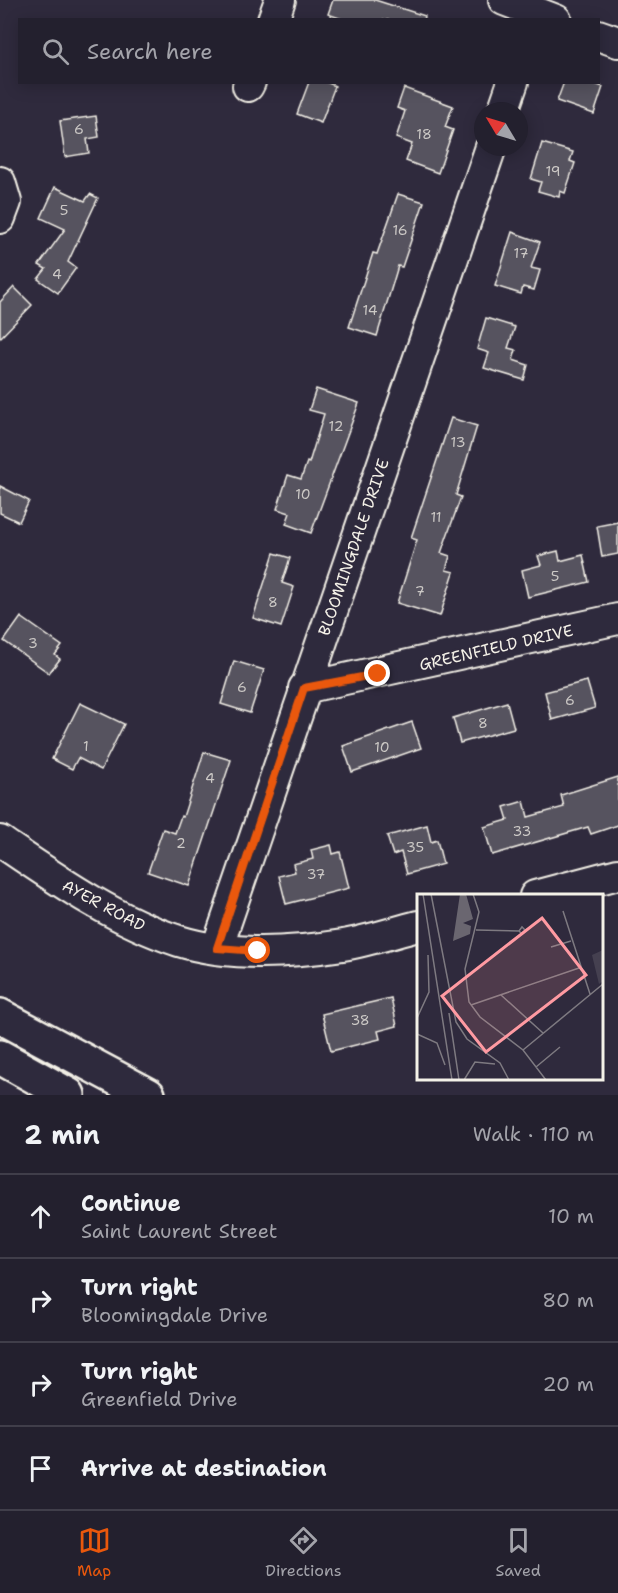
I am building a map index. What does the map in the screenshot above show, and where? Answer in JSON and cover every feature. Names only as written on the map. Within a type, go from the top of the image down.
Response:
[{"type":"highway","points":[[0,1016],[148,1095]]},
{"type":"highway","points":[[0,1057],[68,1095]]},
{"type":"street","points":[[274,18],[280,0]]},
{"type":"street","points":[[504,0],[543,17]]},
{"type":"street","points":[[600,36],[618,42]]},
{"type":"street","points":[[506,102],[512,84]]},
{"type":"street","name":"BLOOMINGDALE DRIVE","points":[[217,948],[304,688],[488,156]]},
{"type":"street","points":[[0,182],[6,202],[0,218]]},
{"type":"street","name":"GREENFIELD DRIVE","points":[[304,688],[618,619]]},
{"type":"street","name":"AYER ROAD","points":[[0,841],[57,880],[137,924],[181,941],[217,948],[258,951],[304,950],[345,945],[417,926]]},
{"type":"street","points":[[543,894],[618,874]]},
{"type":"building","points":[[333,0],[375,0],[425,16],[424,18],[339,18],[328,14]]},
{"type":"building","points":[[308,84],[335,86],[321,123],[297,114]]},
{"type":"building","points":[[563,84],[595,84],[603,87],[594,114],[557,101]]},
{"type":"building","points":[[404,88],[453,106],[445,127],[453,130],[438,173],[406,161],[412,144],[396,138],[405,111],[397,108]]},
{"type":"building","points":[[96,116],[99,137],[87,139],[89,153],[65,157],[60,121]]},
{"type":"building","points":[[542,143],[573,152],[570,161],[575,163],[565,193],[560,191],[559,197],[538,191],[541,182],[531,179]]},
{"type":"building","points":[[55,187],[85,201],[90,194],[98,198],[68,262],[76,268],[58,293],[38,279],[46,269],[39,265],[65,229],[41,218]]},
{"type":"building","points":[[398,194],[424,202],[402,267],[398,266],[377,336],[349,327],[373,253],[377,254]]},
{"type":"building","points":[[512,232],[540,242],[531,268],[540,270],[534,290],[523,287],[521,294],[495,286]]},
{"type":"building","points":[[14,287],[32,305],[0,338],[0,302]]},
{"type":"building","points":[[486,318],[515,327],[508,348],[516,350],[513,360],[528,365],[524,380],[484,368],[489,353],[477,349]]},
{"type":"building","points":[[316,389],[359,403],[311,533],[286,524],[290,513],[277,509],[288,475],[301,479],[307,462],[309,463],[324,414],[309,410]]},
{"type":"building","points":[[451,418],[477,426],[456,495],[461,497],[441,553],[450,556],[446,570],[454,572],[440,616],[397,603],[417,540],[411,538]]},
{"type":"building","points":[[0,486],[29,501],[19,522],[0,513]]},
{"type":"building","points":[[618,522],[618,554],[602,557],[597,526]]},
{"type":"building","points":[[558,551],[560,561],[583,555],[589,582],[528,597],[522,570],[541,565],[538,556]]},
{"type":"building","points":[[274,553],[290,558],[282,583],[294,587],[281,627],[253,618]]},
{"type":"building","points":[[21,617],[62,646],[55,655],[60,659],[49,673],[4,641]]},
{"type":"building","points":[[234,661],[264,670],[250,713],[221,704]]},
{"type":"building","points":[[587,681],[595,708],[552,720],[545,692]]},
{"type":"building","points":[[507,702],[514,728],[460,743],[453,718]]},
{"type":"building","points":[[80,703],[124,724],[101,770],[78,758],[72,769],[52,759]]},
{"type":"building","points":[[412,722],[421,748],[352,772],[343,746]]},
{"type":"building","points":[[204,752],[231,760],[189,886],[148,872],[163,829],[175,833],[181,816],[183,817]]},
{"type":"building","points":[[618,777],[618,825],[591,834],[588,827],[492,855],[484,827],[508,820],[504,807],[524,801],[528,817],[564,807],[561,795]]},
{"type":"building","points":[[427,825],[431,842],[437,840],[443,864],[407,874],[401,852],[393,855],[387,836]]},
{"type":"building","points":[[331,845],[333,854],[340,852],[349,888],[286,904],[279,876],[295,872],[293,864],[313,859],[311,850]]},
{"type":"building","points":[[391,998],[397,1026],[378,1031],[380,1039],[331,1051],[322,1014]]},
{"type":"route","points":[[258,951],[217,948],[304,688],[378,674]]}]
